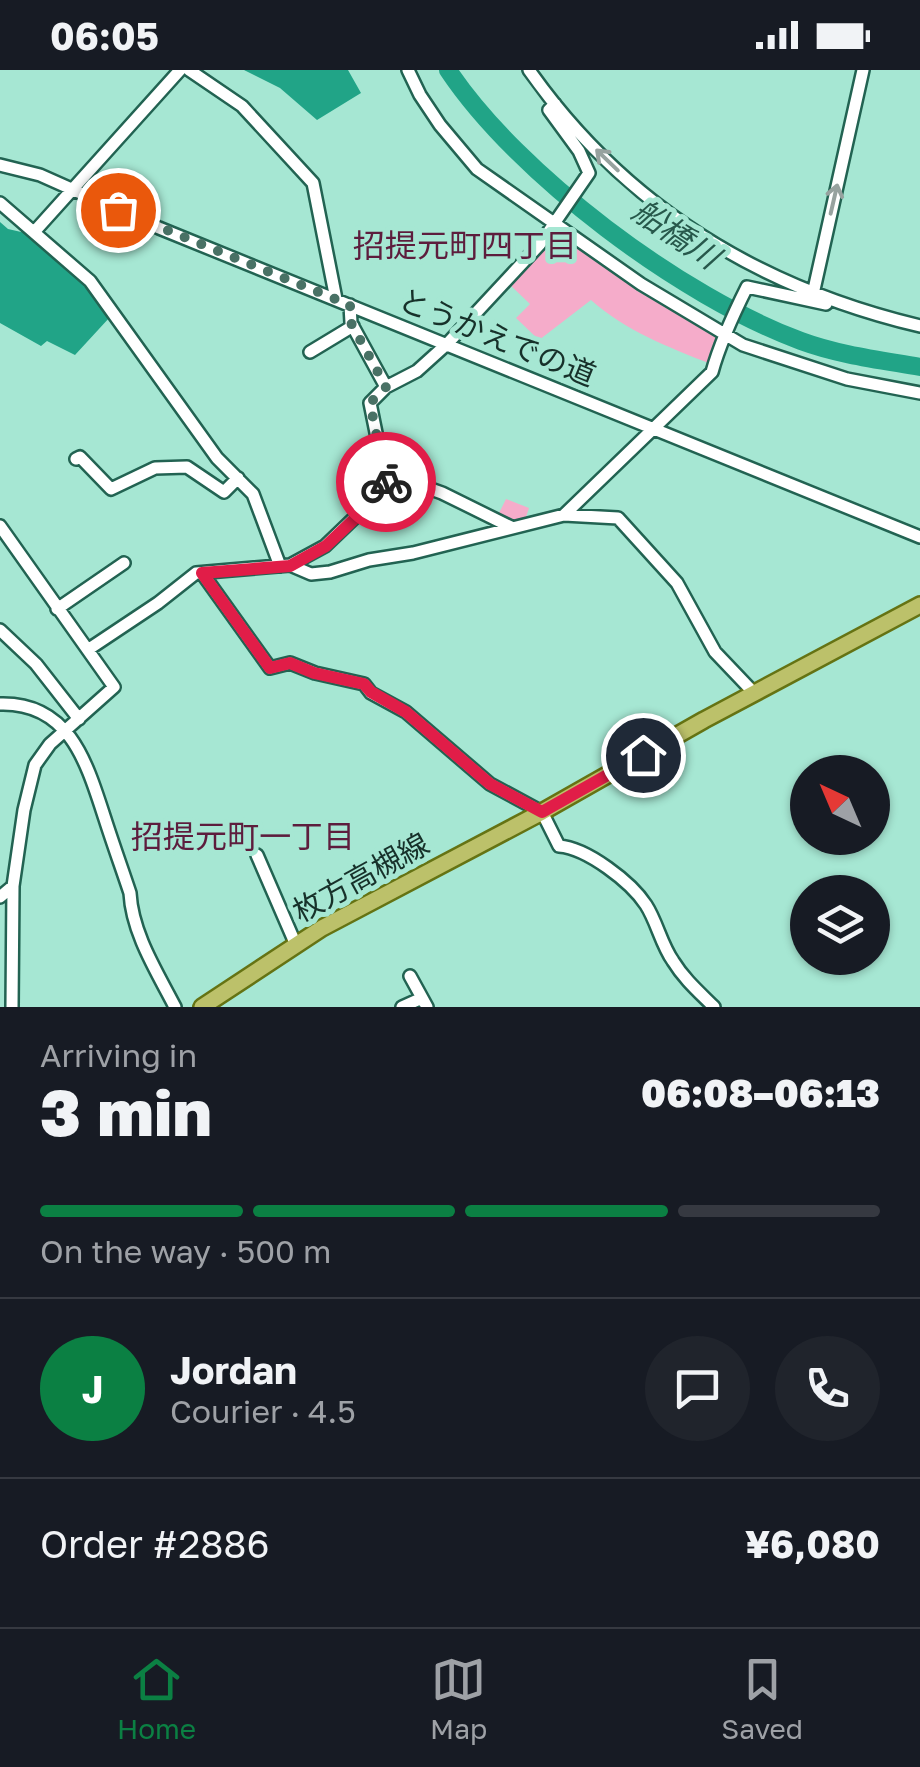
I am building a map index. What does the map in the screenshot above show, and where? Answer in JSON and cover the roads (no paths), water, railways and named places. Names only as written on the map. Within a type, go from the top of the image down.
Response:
[{"type":"main road","name":"枚方高槻線","points":[[202,1007],[322,928],[920,606]]},
{"type":"street","points":[[35,231],[180,70]]},
{"type":"street","points":[[189,70],[242,106],[313,183],[336,299]]},
{"type":"street","points":[[408,70],[430,110],[477,170],[556,220],[641,284],[726,330],[743,344],[834,376],[920,392]]},
{"type":"street","points":[[813,294],[863,70]]},
{"type":"street","points":[[535,72],[555,104],[591,144],[667,214],[741,260],[813,294],[920,326]]},
{"type":"street","points":[[388,487],[370,403],[386,387],[417,371],[448,344],[540,244],[589,172],[579,150],[548,110],[555,104]]},
{"type":"street","name":"とうかえでの道","points":[[0,165],[40,174],[920,537]]},
{"type":"street","points":[[0,202],[90,281],[217,458],[253,494],[285,566],[311,574],[330,572],[564,516],[618,518],[677,583],[715,652],[756,694]]},
{"type":"street","points":[[564,516],[712,372],[745,290],[758,289],[826,304],[828,300]]},
{"type":"street","points":[[350,305],[353,326],[386,387]]},
{"type":"street","points":[[310,352],[353,326]]},
{"type":"street","points":[[76,458],[90,466],[112,490],[156,468],[187,467],[224,492],[238,478]]},
{"type":"street","points":[[88,649],[158,603],[196,572],[285,566],[326,546],[397,477],[511,528]]},
{"type":"street","points":[[0,526],[114,686],[50,744],[36,765],[24,810],[12,886],[12,1007]]},
{"type":"street","points":[[57,610],[124,563]]},
{"type":"street","points":[[202,573],[270,668],[290,663],[314,673],[364,684],[406,712],[490,784],[542,812],[558,846],[586,854],[630,884],[647,906],[677,968],[714,1007]]},
{"type":"street","points":[[0,630],[36,664],[79,719]]},
{"type":"street","points":[[0,704],[34,708],[46,714],[66,731],[91,773],[130,893],[130,908],[175,1007]]},
{"type":"street","points":[[258,855],[296,944]]},
{"type":"street","points":[[0,897],[12,886]]},
{"type":"street","points":[[402,1007],[425,1002],[410,976]]},
{"type":"waterway","name":"船橋川","points":[[448,70],[478,110],[516,150],[559,190],[655,264],[705,295],[801,341],[845,354],[920,367]]},
{"type":"district","name":"招提元町四丁目","points":[[465,246]]},
{"type":"district","name":"招提元町一丁目","points":[[243,837]]}]
